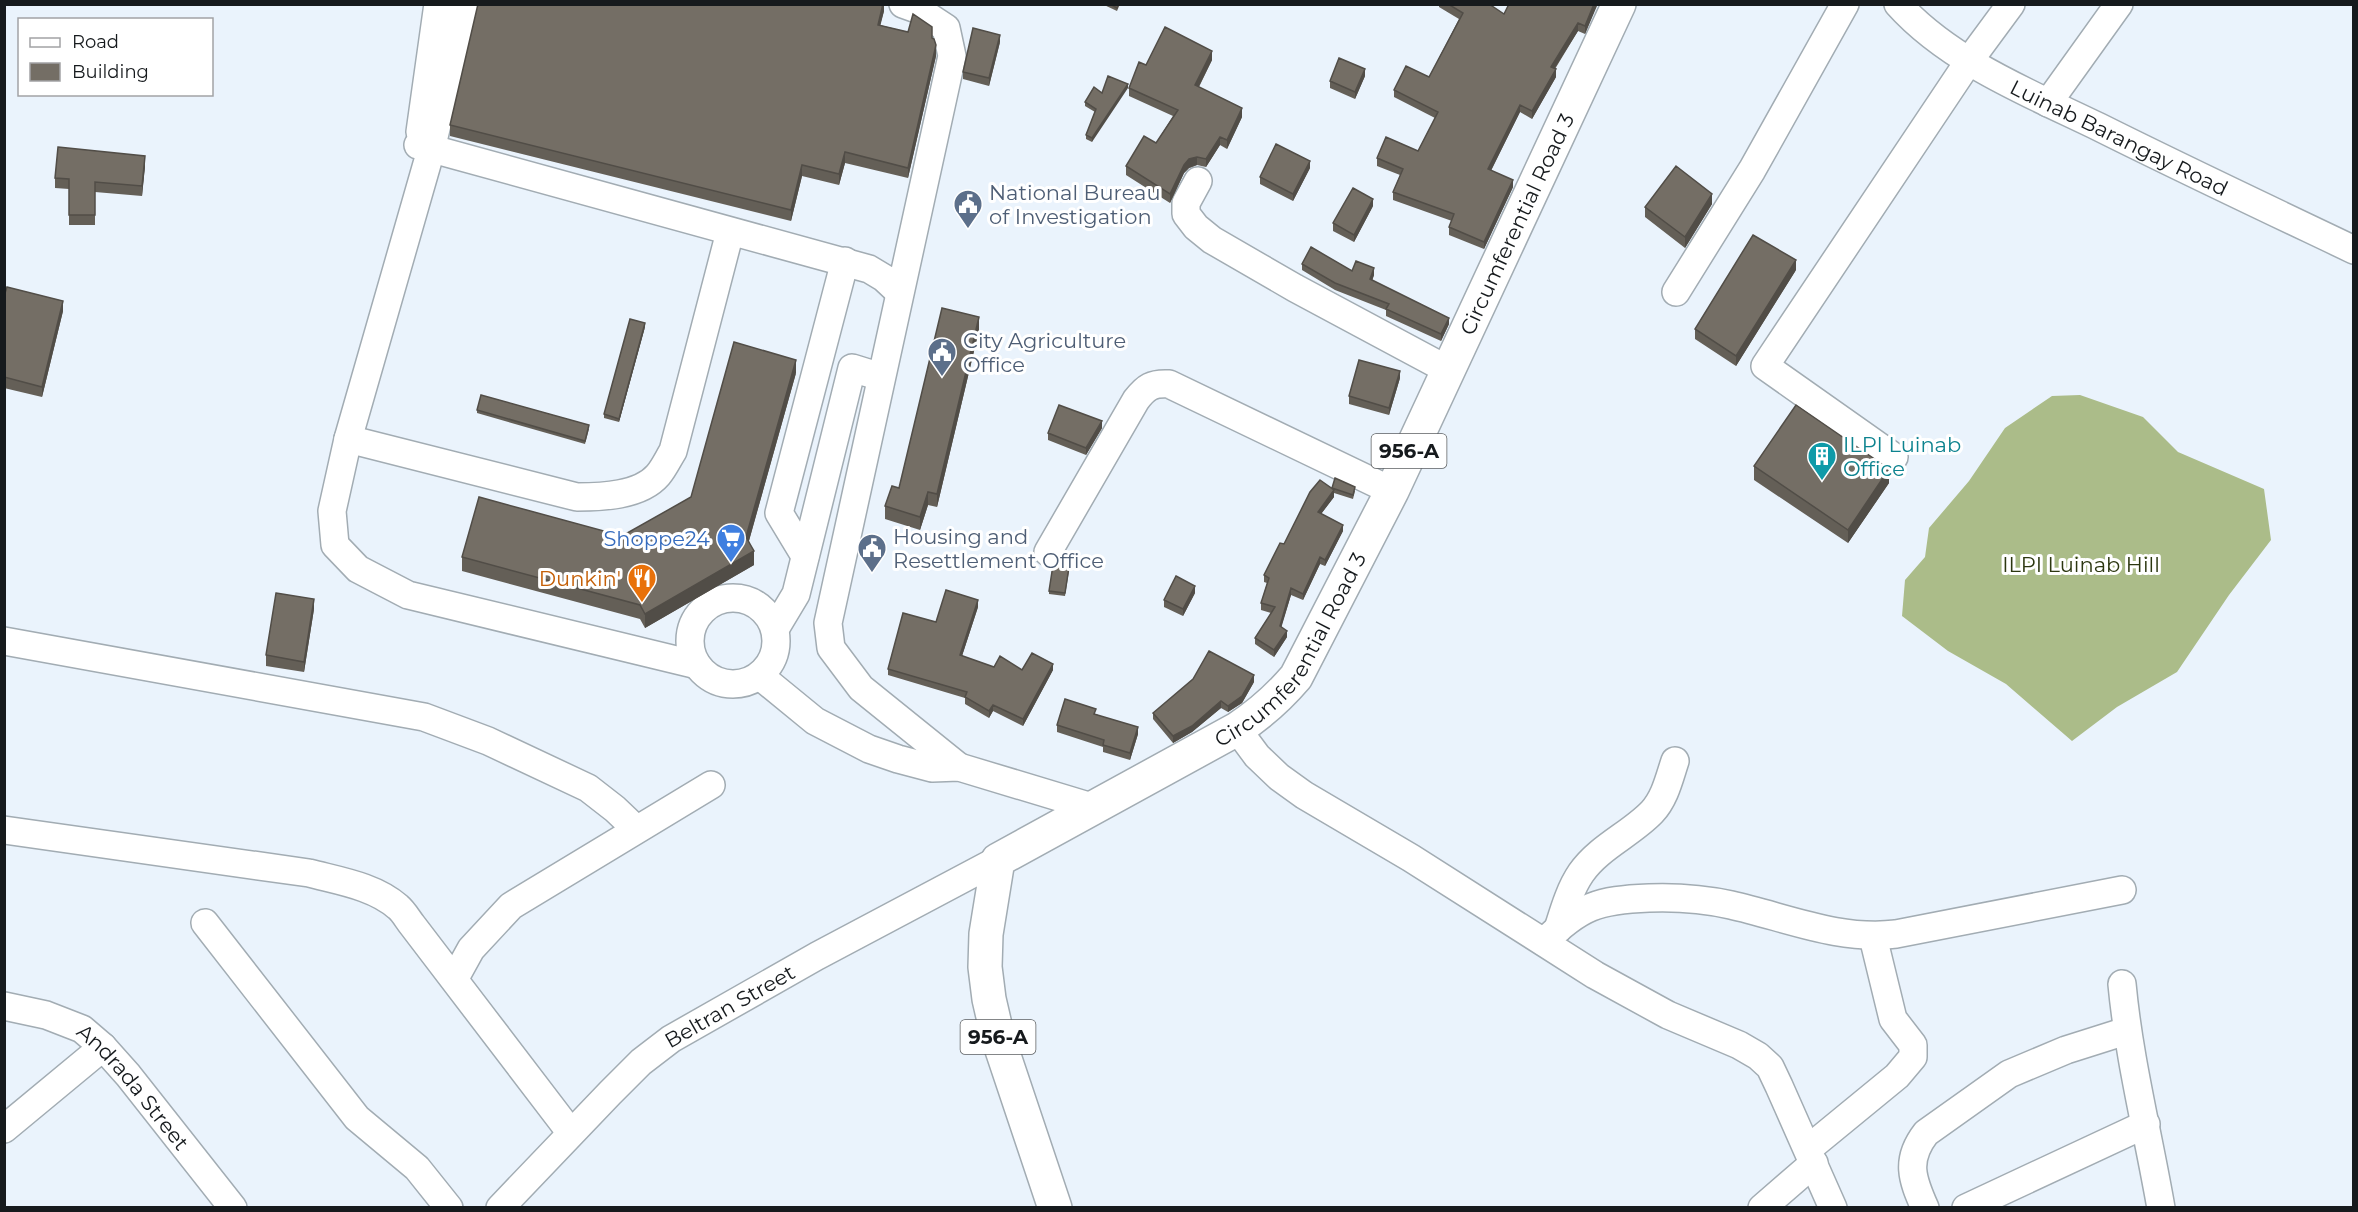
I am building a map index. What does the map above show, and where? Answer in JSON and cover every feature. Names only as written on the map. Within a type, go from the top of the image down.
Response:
[{"type":"main road","name":"Circumferential Road 3","points":[[998,860],[1237,729],[1256,717],[1278,698],[1296,677],[1392,491],[1619,4]]},
{"type":"main road","name":"956-A","points":[[998,860],[986,934],[985,967],[989,999],[998,1038],[1055,1208]]},
{"type":"street","points":[[424,155],[438,4]]},
{"type":"street","points":[[465,4],[348,439],[332,511],[336,545],[358,569],[408,595],[697,665]]},
{"type":"street","points":[[903,4],[917,9],[946,28],[952,56],[828,623],[831,648],[861,688],[959,767]]},
{"type":"street","points":[[1676,292],[1752,170],[1845,4]]},
{"type":"street","name":"Luinab Barangay Road","points":[[1898,4],[1933,37],[1969,61],[2048,103],[2354,250]]},
{"type":"street","points":[[1894,457],[1765,366],[1969,61],[2012,4]]},
{"type":"street","points":[[2048,103],[2119,4]]},
{"type":"street","points":[[424,155],[845,261],[869,269],[884,278],[899,292]]},
{"type":"street","points":[[1197,181],[1186,203],[1186,214],[1196,227],[1212,240],[1295,288],[1448,369]]},
{"type":"street","points":[[348,439],[577,497],[605,496],[634,490],[657,477],[672,451],[730,232]]},
{"type":"street","points":[[805,556],[779,513],[845,261]]},
{"type":"street","points":[[818,363],[832,362],[881,377]]},
{"type":"street","points":[[775,629],[796,594],[852,368]]},
{"type":"street","points":[[1048,552],[1136,400],[1144,389],[1154,383],[1169,384],[1392,491]]},
{"type":"street","points":[[751,601],[766,613],[775,629],[777,647],[771,663],[760,676],[747,682],[734,685],[713,679],[697,665],[691,652],[690,639],[693,625],[700,613],[710,604],[724,598],[751,601],[796,594]]},
{"type":"street","points":[[4,641],[423,717],[488,741],[588,788],[636,829]]},
{"type":"street","points":[[760,676],[815,722],[869,749],[932,768],[959,767],[1095,808]]},
{"type":"street","points":[[1237,729],[1257,756],[1296,789],[1551,936],[1595,975],[1668,1015],[1739,1045],[1758,1056],[1770,1067],[1833,1208]]},
{"type":"street","points":[[1551,936],[1581,873],[1591,861],[1652,812],[1667,786],[1675,761]]},
{"type":"street","points":[[455,978],[471,949],[512,906],[711,785]]},
{"type":"street","points":[[4,830],[309,873],[351,884],[377,894],[398,907],[455,978],[571,1133]]},
{"type":"street","name":"Beltran Street","points":[[500,1207],[641,1062],[671,1039],[796,967],[998,860]]},
{"type":"street","points":[[1551,936],[1579,912],[1602,902],[1619,899],[1672,897],[1729,904],[1833,932],[1873,937],[2122,890]]},
{"type":"street","points":[[205,923],[357,1118],[417,1168],[449,1208]]},
{"type":"street","points":[[1762,1208],[1811,1156],[1897,1076],[1912,1057],[1912,1045],[1893,1018],[1873,937]]},
{"type":"street","points":[[2122,984],[2126,1031],[2146,1124],[2159,1207]]},
{"type":"street","name":"Andrada Street","points":[[4,1006],[46,1015],[82,1029],[103,1047],[128,1075],[218,1202]]},
{"type":"street","points":[[1925,1208],[1915,1185],[1912,1163],[1916,1146],[1926,1133],[2009,1074],[2066,1050],[2126,1031]]},
{"type":"street","points":[[4,1130],[103,1047]]},
{"type":"street","points":[[1966,1208],[2146,1124]]},
{"type":"green space","name":"ILPI Luinab Hill","points":[[2080,395],[2143,417],[2178,452],[2264,489],[2271,540],[2229,595],[2177,672],[2117,707],[2072,741],[2006,684],[1948,651],[1902,616],[1905,580],[1925,557],[1929,528],[1969,481],[2005,428],[2052,396]]},
{"type":"building","points":[[478,4],[883,4],[878,25],[908,32],[913,14],[932,27],[932,38],[936,45],[908,168],[845,152],[839,174],[802,165],[791,210],[450,125]]},
{"type":"building","points":[[1448,4],[1489,4],[1504,14],[1509,4],[1594,4],[1585,26],[1578,23],[1551,67],[1556,69],[1532,111],[1520,105],[1488,169],[1513,180],[1484,242],[1449,227],[1454,214],[1393,192],[1403,169],[1377,158],[1386,137],[1418,151],[1438,112],[1394,90],[1406,66],[1429,77],[1463,13]]},
{"type":"building","points":[[1165,27],[1212,51],[1195,85],[1242,108],[1227,140],[1220,137],[1206,159],[1197,157],[1189,159],[1170,194],[1126,166],[1144,136],[1156,143],[1178,110],[1129,88],[1139,62],[1146,65]]},
{"type":"building","points":[[973,28],[1000,35],[989,78],[963,72]]},
{"type":"building","points":[[1339,58],[1365,69],[1355,92],[1330,81]]},
{"type":"building","points":[[1108,76],[1128,84],[1092,138],[1086,135],[1096,109],[1085,102],[1094,87],[1102,93]]},
{"type":"building","points":[[1276,144],[1310,161],[1293,194],[1260,177]]},
{"type":"building","points":[[58,147],[145,156],[142,186],[95,182],[95,215],[69,215],[69,179],[55,178]]},
{"type":"building","points":[[1676,166],[1712,194],[1685,237],[1645,207]]},
{"type":"building","points":[[1353,188],[1373,199],[1354,235],[1333,223]]},
{"type":"building","points":[[1753,235],[1796,260],[1736,356],[1695,329]]},
{"type":"building","points":[[1311,247],[1352,271],[1356,261],[1374,268],[1370,279],[1449,318],[1441,334],[1386,309],[1389,304],[1335,283],[1302,264]]},
{"type":"building","points":[[7,287],[63,301],[42,387],[4,377],[4,296]]},
{"type":"building","points":[[942,308],[979,317],[937,494],[928,492],[920,517],[885,506],[892,486],[899,488]]},
{"type":"building","points":[[630,319],[645,323],[619,419],[604,414]]},
{"type":"building","points":[[734,342],[796,360],[746,537],[754,551],[645,614],[640,605],[462,557],[479,497],[622,536],[691,497]]},
{"type":"building","points":[[1359,360],[1400,371],[1389,408],[1349,396]]},
{"type":"building","points":[[481,395],[589,425],[585,441],[477,410]]},
{"type":"building","points":[[1059,405],[1102,421],[1086,448],[1048,433]]},
{"type":"building","name":"ILPI Luinab Office","points":[[1796,405],[1889,469],[1848,530],[1754,466]]},
{"type":"building","points":[[1335,478],[1355,487],[1353,495],[1332,488]]},
{"type":"building","points":[[1320,480],[1334,490],[1318,512],[1343,525],[1325,560],[1320,557],[1303,594],[1291,588],[1280,626],[1287,631],[1274,650],[1255,638],[1275,607],[1261,603],[1269,578],[1264,575],[1280,543],[1284,544],[1310,492]]},
{"type":"building","points":[[1053,565],[1069,567],[1065,593],[1049,591]]},
{"type":"building","points":[[1176,576],[1195,586],[1183,609],[1164,600]]},
{"type":"building","points":[[946,590],[978,600],[960,655],[994,667],[1000,656],[1022,670],[1032,653],[1053,664],[1023,719],[993,705],[989,711],[965,697],[967,692],[888,669],[903,613],[936,622]]},
{"type":"building","points":[[276,593],[314,599],[304,662],[266,655]]},
{"type":"building","points":[[1209,651],[1254,675],[1242,696],[1228,706],[1221,701],[1192,726],[1173,736],[1153,713],[1193,679]]},
{"type":"building","points":[[1065,699],[1096,709],[1094,714],[1138,727],[1130,753],[1103,745],[1104,740],[1057,725]]},
{"type":"place","name":"National Bureau of Investigation","points":[[968,230]]},
{"type":"place","name":"City Agriculture Office","points":[[942,378]]},
{"type":"place","name":"ILPI Luinab Office","points":[[1822,482]]},
{"type":"place","name":"Shoppe24","points":[[731,564]]},
{"type":"place","name":"Housing and Resettlement Office","points":[[872,574]]},
{"type":"place","name":"Dunkin'","points":[[642,604]]}]
